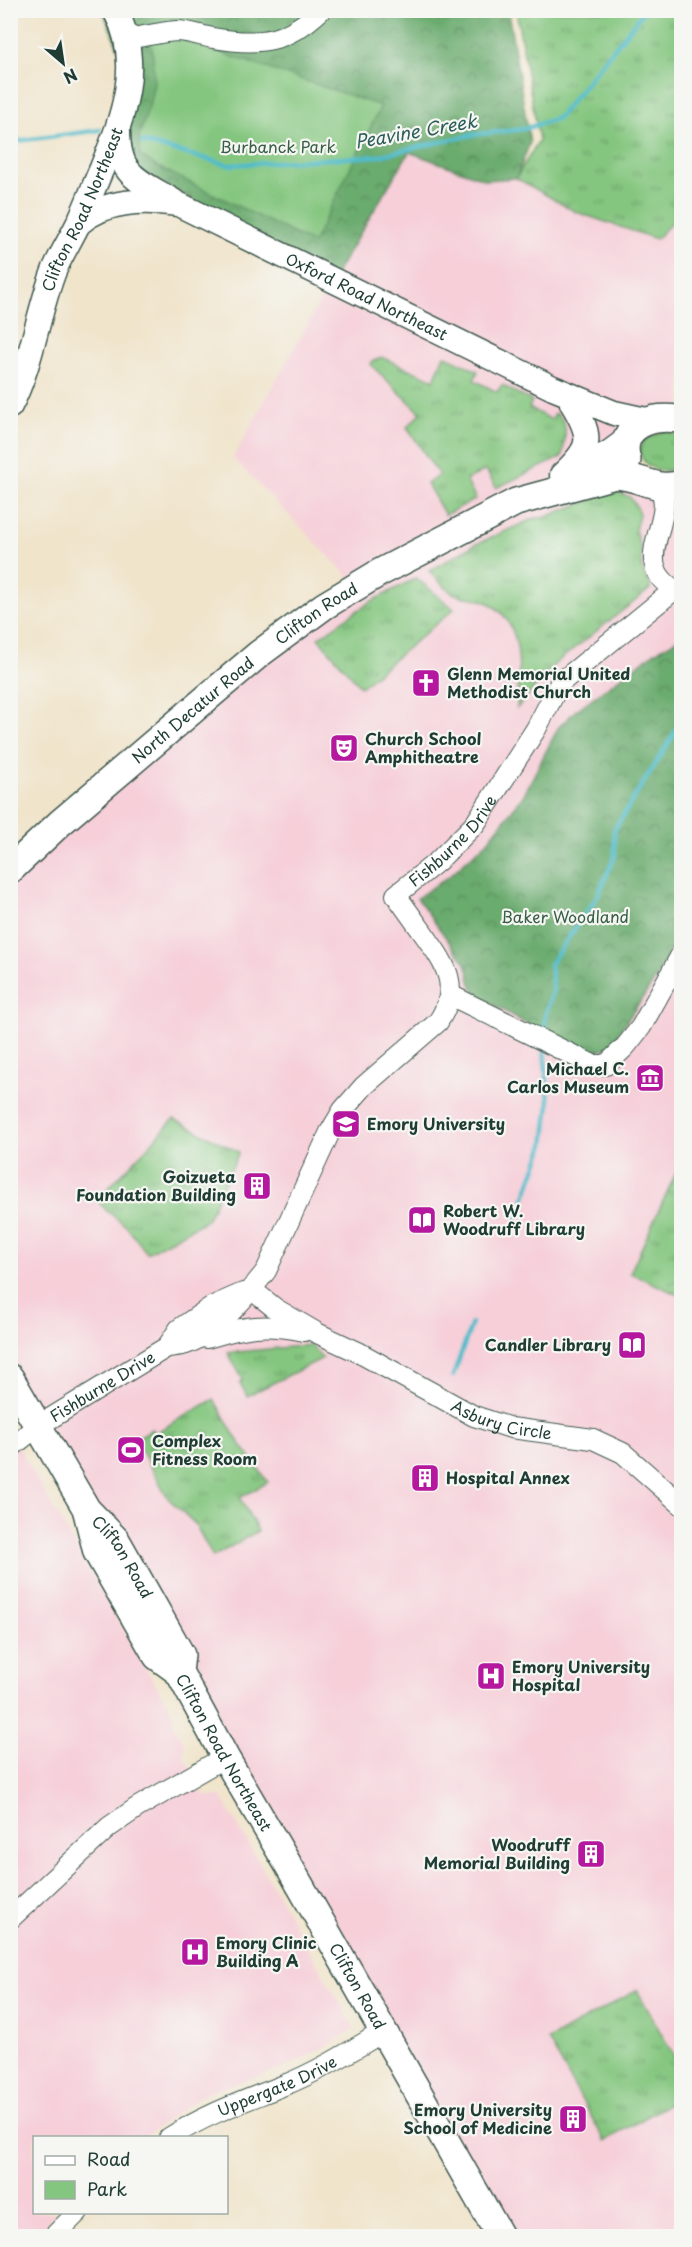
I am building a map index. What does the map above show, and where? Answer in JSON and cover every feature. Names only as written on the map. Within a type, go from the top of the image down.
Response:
[{"type":"main road","points":[[516,502],[610,454],[625,442],[633,429],[668,416]]},
{"type":"main road","points":[[625,442],[627,462],[660,484]]},
{"type":"main road","points":[[516,502],[605,476],[626,475],[660,484]]},
{"type":"main road","name":"Clifton Road","points":[[10,870],[84,802],[292,629],[353,588],[516,502]]},
{"type":"main road","name":"Clifton Road","points":[[10,1378],[87,1510],[97,1552],[157,1656],[179,1672]]},
{"type":"main road","name":"Clifton Road Northeast","points":[[179,1672],[330,1937]]},
{"type":"main road","name":"Clifton Road","points":[[330,1937],[500,2236]]},
{"type":"street","name":"Clifton Road Northeast","points":[[10,406],[24,374],[54,271],[79,223],[118,128],[128,92],[130,73],[126,39],[115,10]]},
{"type":"street","points":[[126,39],[178,31],[214,39],[253,42],[283,37],[305,26],[321,10]]},
{"type":"street","name":"Oxford Road Northeast","points":[[118,128],[118,144],[125,168],[132,176],[178,204],[554,388],[614,413],[668,416]]},
{"type":"street","name":"Oxford Road Northeast","points":[[79,223],[88,214],[117,204],[136,201],[178,204]]},
{"type":"street","name":"Oxford Road Northeast","points":[[554,388],[572,403],[606,423],[625,442]]},
{"type":"street","points":[[554,482],[584,452],[588,440],[585,426],[572,403]]},
{"type":"street","points":[[660,484],[663,506],[653,551],[654,562],[661,577],[677,592]]},
{"type":"street","name":"Fishburne Drive","points":[[10,1448],[38,1426],[167,1347],[187,1344],[221,1323],[266,1271],[330,1132],[343,1110],[364,1086],[438,1022],[445,1012],[450,995],[447,968],[396,895],[438,861],[475,824],[536,729],[560,683],[677,592]]},
{"type":"street","points":[[450,995],[600,1065],[625,1047],[641,1027],[681,953]]},
{"type":"street","name":"Fishburne Drive","points":[[167,1347],[178,1329],[211,1307],[250,1289]]},
{"type":"street","name":"Asbury Circle","points":[[250,1289],[276,1309],[317,1333],[358,1352],[474,1416],[511,1428],[593,1439],[623,1453],[681,1505]]},
{"type":"street","name":"Asbury Circle","points":[[187,1344],[253,1326],[281,1326],[317,1333]]},
{"type":"street","points":[[10,1919],[109,1827],[138,1807],[228,1761]]},
{"type":"street","name":"Uppergate Drive","points":[[172,2136],[208,2115],[284,2086],[384,2031]]},
{"type":"street","points":[[54,2236],[76,2214]]},
{"type":"shaded area","points":[[409,152],[486,180],[516,178],[576,212],[656,240],[681,213],[681,426],[639,433],[352,580],[233,458],[332,280]]},
{"type":"shaded area","name":"Emory University","points":[[605,476],[681,484],[681,2236],[500,2236],[11,1378],[10,870],[353,588]]},
{"type":"shaded area","points":[[10,1433],[175,1718],[173,1726],[185,1744],[183,1756],[205,1796],[221,1796],[354,2028],[332,2043],[280,2070],[206,2092],[145,2136],[33,2136],[33,2214],[57,2214],[31,2236],[10,2236]]},
{"type":"green space","points":[[103,11],[508,11],[530,143],[516,178],[486,180],[409,152],[332,280],[139,170],[127,155],[126,68]]},
{"type":"green space","points":[[516,11],[681,11],[681,213],[656,239],[576,212],[516,178],[539,140]]},
{"type":"green space","name":"Burbanck Park","points":[[149,29],[381,106],[313,243],[156,166],[140,155],[139,137],[154,83]]},
{"type":"green space","points":[[444,355],[478,371],[474,380],[497,392],[502,385],[532,401],[529,408],[552,420],[555,413],[565,426],[563,455],[560,458],[496,488],[486,470],[466,480],[476,499],[445,515],[427,484],[439,475],[407,427],[421,413],[371,365],[381,357],[434,380]]},
{"type":"green space","points":[[664,431],[681,435],[681,466],[675,469],[655,469],[642,457],[640,450],[644,440]]},
{"type":"green space","points":[[610,492],[630,497],[638,509],[639,515],[635,530],[641,549],[642,569],[651,587],[556,663],[517,708],[519,663],[517,647],[507,620],[498,609],[484,601],[453,593],[429,571],[474,545],[535,518],[543,518]]},
{"type":"green space","points":[[681,520],[682,575],[673,554]]},
{"type":"green space","points":[[416,578],[454,609],[361,687],[318,638],[370,602]]},
{"type":"green space","name":"Baker Woodland","points":[[681,637],[681,929],[655,980],[609,1047],[587,1052],[565,1044],[528,1025],[480,996],[470,981],[466,964],[417,898],[449,876],[487,842],[523,796],[558,728],[575,711],[655,652]]},
{"type":"green space","points":[[174,1119],[239,1152],[207,1220],[147,1253],[126,1226],[97,1200]]},
{"type":"green space","points":[[681,1162],[681,1296],[630,1273]]},
{"type":"green space","points":[[310,1345],[323,1358],[247,1396],[240,1383],[243,1380],[228,1353]]},
{"type":"green space","points":[[214,1399],[236,1438],[268,1482],[240,1498],[258,1531],[213,1557],[195,1524],[168,1498],[135,1439],[152,1429],[155,1433]]},
{"type":"green space","points":[[637,1990],[681,2069],[681,2097],[605,2141],[548,2040]]},
{"type":"waterway","name":"Peavine Creek","points":[[142,142],[229,165],[378,156],[471,135],[524,129],[558,118],[645,10]]},
{"type":"waterway","name":"Peavine Creek","points":[[10,142],[100,130]]},
{"type":"waterway","points":[[544,1034],[545,1016],[553,991],[550,964],[597,897],[615,856],[614,830],[682,721]]},
{"type":"waterway","points":[[517,1218],[544,1145],[549,1104],[544,1049]]},
{"type":"waterway","points":[[453,1376],[472,1323]]},
{"type":"place","name":"Glenn Memorial United Methodist Church","points":[[426,683]]},
{"type":"place","name":"Church School Amphitheatre","points":[[344,748]]},
{"type":"place","name":"Michael C. Carlos Museum","points":[[650,1078]]},
{"type":"place","name":"Emory University","points":[[346,1124]]},
{"type":"place","name":"Goizueta Foundation Building","points":[[257,1186]]},
{"type":"place","name":"Robert W. Woodruff Library","points":[[422,1220]]},
{"type":"place","name":"Candler Library","points":[[632,1345]]},
{"type":"place","name":"Complex Fitness Room","points":[[131,1450]]},
{"type":"place","name":"Hospital Annex","points":[[425,1478]]},
{"type":"place","name":"Emory University Hospital","points":[[491,1676]]},
{"type":"place","name":"Woodruff Memorial Building","points":[[591,1854]]},
{"type":"place","name":"Emory Clinic Building A","points":[[195,1952]]},
{"type":"place","name":"Emory University School of Medicine","points":[[573,2119]]}]
